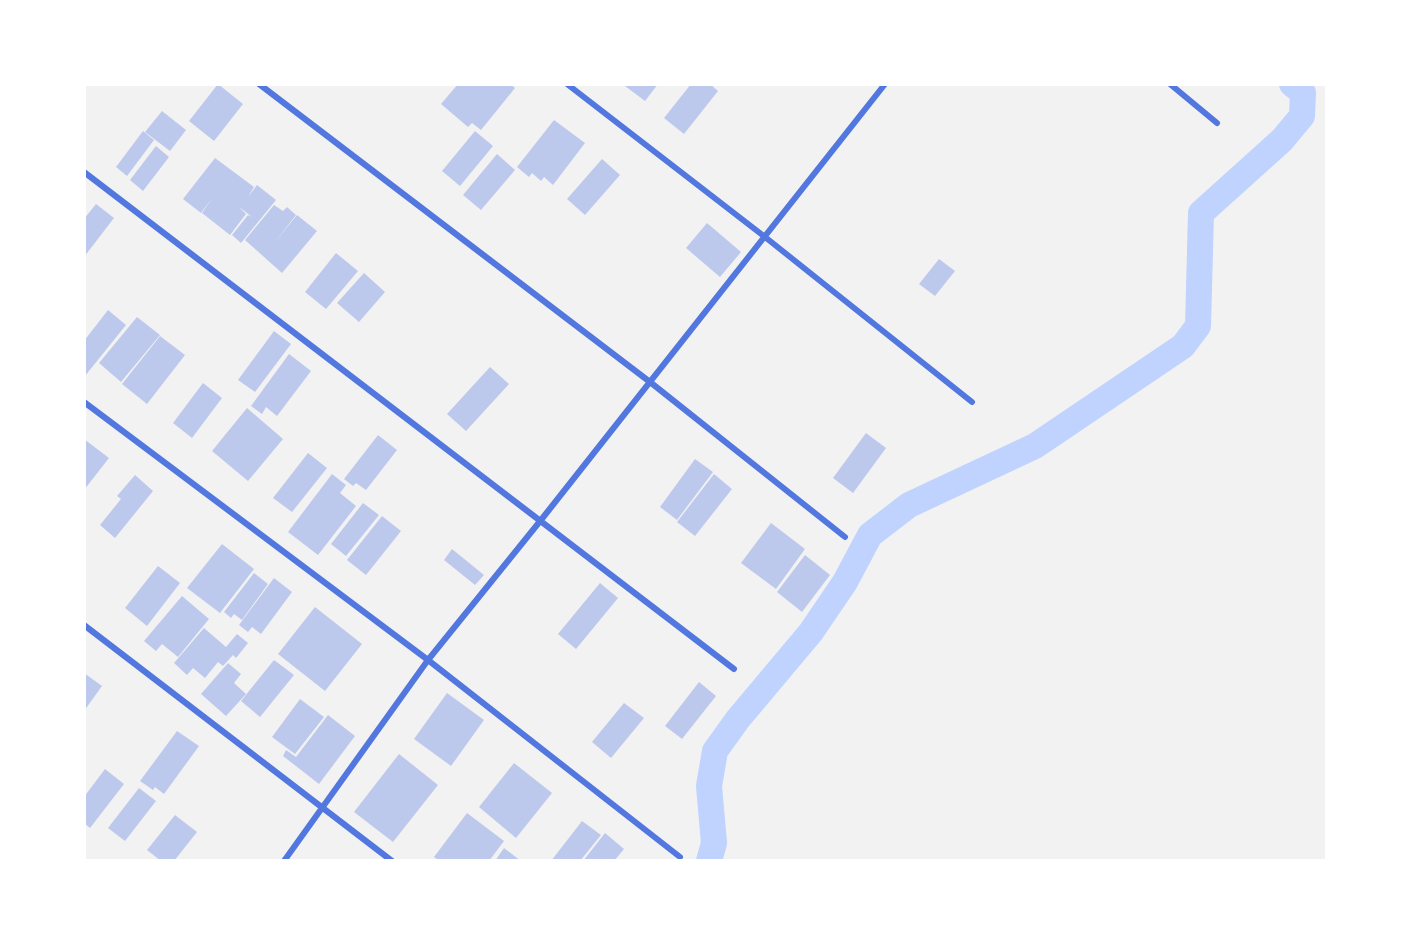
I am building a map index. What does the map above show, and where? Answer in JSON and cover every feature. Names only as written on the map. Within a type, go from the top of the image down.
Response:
[{"type":"street","points":[[259,84],[650,382],[845,537]]},
{"type":"street","points":[[567,84],[765,237],[972,402]]},
{"type":"street","points":[[284,861],[428,660],[885,84]]},
{"type":"street","points":[[1170,84],[1218,123]]},
{"type":"street","points":[[84,172],[734,669]]},
{"type":"street","points":[[84,402],[428,660],[680,857]]},
{"type":"street","points":[[84,625],[392,861]]},
{"type":"building","points":[[218,84],[243,104],[214,141],[189,121]]},
{"type":"building","points":[[458,84],[510,84],[515,88],[481,130],[472,123],[468,127],[441,104]]},
{"type":"building","points":[[627,84],[658,84],[645,101],[625,86]]},
{"type":"building","points":[[691,84],[710,84],[718,91],[684,134],[664,118]]},
{"type":"building","points":[[162,111],[186,130],[170,151],[145,132]]},
{"type":"building","points":[[554,120],[585,143],[553,185],[544,177],[541,181],[532,173],[529,177],[517,167]]},
{"type":"building","points":[[143,131],[154,140],[127,176],[116,167]]},
{"type":"building","points":[[475,131],[493,146],[460,186],[442,171]]},
{"type":"building","points":[[156,146],[169,157],[143,191],[130,180]]},
{"type":"building","points":[[497,154],[515,170],[481,210],[463,195]]},
{"type":"building","points":[[215,158],[254,187],[248,197],[257,185],[276,200],[241,243],[232,235],[248,215],[252,217],[239,207],[246,214],[230,235],[202,213],[212,198],[201,213],[183,199]]},
{"type":"building","points":[[602,159],[620,175],[585,215],[567,199]]},
{"type":"building","points":[[96,204],[114,218],[84,257],[84,219]]},
{"type":"building","points":[[274,205],[283,211],[287,207],[296,215],[275,242],[297,215],[317,231],[282,273],[245,240]]},
{"type":"building","points":[[707,223],[741,252],[720,277],[686,248]]},
{"type":"building","points":[[336,253],[358,271],[326,309],[305,292]]},
{"type":"building","points":[[939,259],[955,271],[935,296],[919,284]]},
{"type":"building","points":[[364,273],[385,292],[359,322],[337,303]]},
{"type":"building","points":[[108,310],[126,325],[85,376],[84,341]]},
{"type":"building","points":[[137,317],[160,335],[121,382],[99,363]]},
{"type":"building","points":[[274,331],[291,344],[255,392],[238,380]]},
{"type":"building","points":[[160,336],[185,355],[147,404],[122,384]]},
{"type":"building","points":[[289,354],[311,371],[277,416],[266,407],[262,414],[251,406]]},
{"type":"building","points":[[490,367],[509,384],[466,431],[447,414]]},
{"type":"building","points":[[203,383],[222,398],[192,438],[173,423]]},
{"type":"building","points":[[247,408],[283,439],[248,481],[212,451]]},
{"type":"building","points":[[866,433],[886,448],[853,493],[833,478]]},
{"type":"building","points":[[378,435],[397,450],[366,490],[356,483],[353,486],[344,479]]},
{"type":"building","points":[[84,439],[109,458],[84,490]]},
{"type":"building","points":[[308,453],[327,468],[292,512],[273,498]]},
{"type":"building","points":[[695,459],[713,472],[677,520],[660,507]]},
{"type":"building","points":[[332,474],[346,485],[340,493],[356,506],[318,555],[288,532]]},
{"type":"building","points":[[714,474],[732,489],[695,536],[677,522]]},
{"type":"building","points":[[135,475],[153,491],[115,538],[100,525],[121,499],[117,496]]},
{"type":"building","points":[[363,503],[379,515],[346,556],[331,544]]},
{"type":"building","points":[[382,516],[401,531],[366,575],[347,560]]},
{"type":"building","points":[[771,523],[805,549],[776,589],[741,563]]},
{"type":"building","points":[[222,544],[254,569],[220,613],[187,588]]},
{"type":"building","points":[[452,549],[484,575],[475,585],[444,560]]},
{"type":"building","points":[[805,555],[830,575],[802,612],[777,592]]},
{"type":"building","points":[[158,566],[180,583],[147,626],[125,608]]},
{"type":"building","points":[[254,573],[268,584],[242,620],[234,614],[231,618],[224,612]]},
{"type":"building","points":[[274,578],[292,592],[261,634],[252,627],[248,632],[239,625]]},
{"type":"building","points":[[600,583],[618,598],[576,649],[558,634]]},
{"type":"building","points":[[182,596],[209,619],[178,657],[162,644],[156,651],[144,641]]},
{"type":"building","points":[[315,607],[362,644],[325,691],[278,654]]},
{"type":"building","points":[[204,628],[226,647],[237,634],[248,643],[236,658],[233,655],[223,666],[218,662],[205,678],[193,668],[187,675],[174,663]]},
{"type":"building","points":[[274,660],[294,675],[260,717],[241,701]]},
{"type":"building","points":[[228,663],[241,674],[234,683],[246,694],[226,716],[201,694]]},
{"type":"building","points":[[84,673],[102,686],[84,711]]},
{"type":"building","points":[[699,682],[716,696],[682,739],[665,726]]},
{"type":"building","points":[[447,693],[484,720],[451,766],[414,739]]},
{"type":"building","points":[[300,699],[324,717],[295,754],[272,737]]},
{"type":"building","points":[[624,703],[644,718],[611,758],[592,742]]},
{"type":"building","points":[[328,715],[355,736],[319,784],[283,756],[286,750],[296,757]]},
{"type":"building","points":[[177,731],[199,746],[164,794],[155,787],[153,790],[140,781]]},
{"type":"building","points":[[399,754],[438,785],[393,842],[354,812]]},
{"type":"building","points":[[514,763],[552,793],[516,838],[479,807]]},
{"type":"building","points":[[105,769],[124,784],[90,828],[84,823],[84,797]]},
{"type":"building","points":[[139,788],[156,801],[125,841],[108,828]]},
{"type":"building","points":[[467,813],[504,841],[489,861],[440,861],[434,857]]},
{"type":"building","points":[[175,815],[197,832],[174,861],[161,861],[147,850]]},
{"type":"building","points":[[582,821],[601,835],[580,861],[551,861]]},
{"type":"building","points":[[605,833],[624,849],[614,861],[583,861]]},
{"type":"building","points":[[504,848],[521,861],[495,861]]},
{"type":"waterway","points":[[709,861],[714,843],[709,786],[715,751],[738,719],[811,632],[845,582],[870,535],[909,505],[1035,446],[1183,346],[1198,326],[1201,213],[1282,140],[1302,116],[1303,93],[1292,84]]}]
